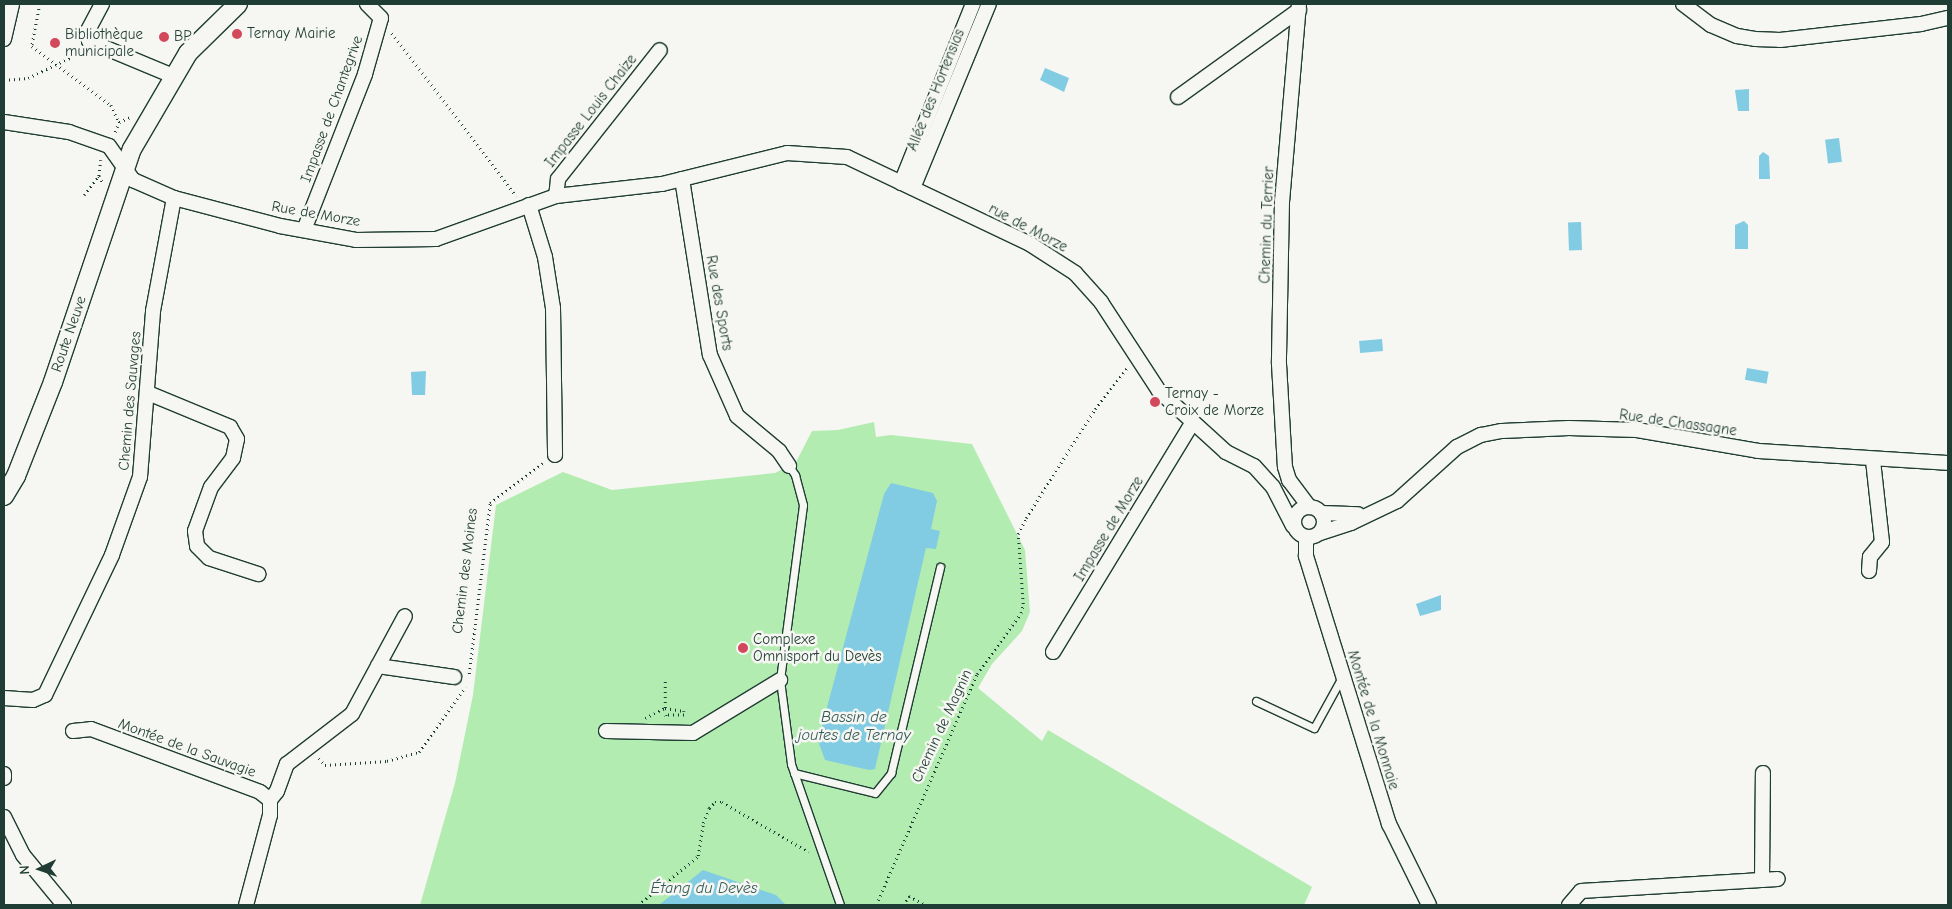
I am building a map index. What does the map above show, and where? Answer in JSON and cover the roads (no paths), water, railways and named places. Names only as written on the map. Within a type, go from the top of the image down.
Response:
[{"type":"street","points":[[4,39],[12,4]]},
{"type":"street","points":[[102,4],[87,32],[89,40],[173,76]]},
{"type":"street","name":"Route Neuve","points":[[4,496],[16,476],[53,382],[132,148],[188,53],[238,4]]},
{"type":"street","name":"Impasse de Chantegrive","points":[[304,230],[365,74],[381,18],[367,4]]},
{"type":"street","points":[[907,185],[974,4]]},
{"type":"street","name":"Allée des Hortensias","points":[[907,185],[989,4]]},
{"type":"street","points":[[1683,4],[1711,25],[1737,36],[1756,39],[1780,40],[1921,24],[1948,18]]},
{"type":"street","points":[[1178,97],[1299,7]]},
{"type":"street","name":"Chemin du Terrier","points":[[1296,490],[1285,467],[1279,364],[1282,201],[1299,7]]},
{"type":"street","name":"Impasse Louis Chaize","points":[[556,196],[558,179],[660,50]]},
{"type":"street","name":"Rue de Morze","points":[[4,122],[69,132],[109,146],[133,180],[174,198],[304,230],[356,240],[436,239],[556,196],[682,179],[731,168]]},
{"type":"street","name":"rue de Morze","points":[[731,168],[787,153],[819,153],[847,157],[1030,244],[1075,273],[1101,302],[1159,391],[1192,423],[1226,452],[1254,466],[1269,478],[1296,490]]},
{"type":"street","name":"Rue des Sports","points":[[682,179],[710,355],[737,416],[780,451],[789,466]]},
{"type":"street","name":"Chemin des Sauvages","points":[[4,698],[33,700],[45,695],[112,555],[140,477],[153,311],[174,198]]},
{"type":"street","points":[[530,205],[545,257],[553,308],[555,455]]},
{"type":"street","points":[[148,394],[230,427],[237,439],[233,458],[211,487],[195,530],[197,546],[209,558],[258,574]]},
{"type":"street","name":"Impasse de Morze","points":[[1053,652],[1192,423]]},
{"type":"street","name":"Rue de Chassagne","points":[[1368,513],[1397,501],[1458,447],[1481,435],[1502,431],[1570,428],[1637,430],[1758,451],[1873,460],[1948,463]]},
{"type":"street","points":[[1283,447],[1278,465],[1269,478],[1298,534],[1313,535],[1351,523],[1368,513]]},
{"type":"street","points":[[1869,571],[1870,557],[1882,542],[1873,460]]},
{"type":"street","points":[[1296,490],[1324,521],[1313,535]]},
{"type":"street","points":[[1293,526],[1297,512],[1315,510],[1344,516],[1368,513]]},
{"type":"street","name":"Montée de la Monnaie","points":[[1313,535],[1306,556],[1342,677],[1389,824],[1428,905]]},
{"type":"street","points":[[246,905],[270,815],[270,800],[277,791],[288,764],[352,714],[405,616]]},
{"type":"street","points":[[378,666],[454,677]]},
{"type":"street","points":[[606,731],[693,733],[780,680]]},
{"type":"street","name":"Montée de la Sauvagie","points":[[73,731],[91,729],[260,792],[270,800]]},
{"type":"street","points":[[1762,880],[1763,772]]},
{"type":"street","points":[[4,817],[23,856],[64,905]]},
{"type":"street","points":[[1568,905],[1581,890],[1778,880]]},
{"type":"lane","points":[[789,466],[795,475],[803,505],[780,680],[794,774],[840,905]]},
{"type":"lane","points":[[794,774],[874,793],[891,773],[940,567]]},
{"type":"lane","points":[[1256,701],[1314,728],[1342,677]]},
{"type":"water","points":[[1045,68],[1069,78],[1064,92],[1040,80]]},
{"type":"water","points":[[1749,89],[1749,111],[1738,111],[1735,90]]},
{"type":"water","points":[[1839,138],[1842,162],[1828,164],[1825,140]]},
{"type":"water","points":[[1763,152],[1769,156],[1770,179],[1759,179],[1759,156]]},
{"type":"water","points":[[1744,221],[1748,225],[1748,249],[1735,249],[1735,225]]},
{"type":"water","points":[[1568,222],[1581,222],[1582,250],[1569,250]]},
{"type":"water","points":[[1382,339],[1383,351],[1360,353],[1359,341]]},
{"type":"water","points":[[1747,368],[1769,372],[1767,384],[1745,380]]},
{"type":"water","points":[[426,371],[425,395],[412,395],[411,372]]},
{"type":"water","name":"Bassin de joutes de Ternay","points":[[891,483],[933,493],[937,501],[931,529],[940,531],[936,549],[926,548],[875,769],[869,770],[825,760],[818,741],[884,494]]},
{"type":"water","points":[[1441,595],[1441,610],[1420,616],[1416,604]]},
{"type":"water","name":"Étang du Devès","points":[[703,870],[776,895],[786,905],[659,905]]},
{"type":"place","name":"Ternay Mairie","points":[[237,34]]},
{"type":"place","name":"BP","points":[[164,37]]},
{"type":"place","name":"Bibliothèque municipale","points":[[55,43]]},
{"type":"place","name":"Ternay - Croix de Morze","points":[[1155,402]]},
{"type":"place","name":"Complexe Omnisport du Devès","points":[[743,648]]}]
